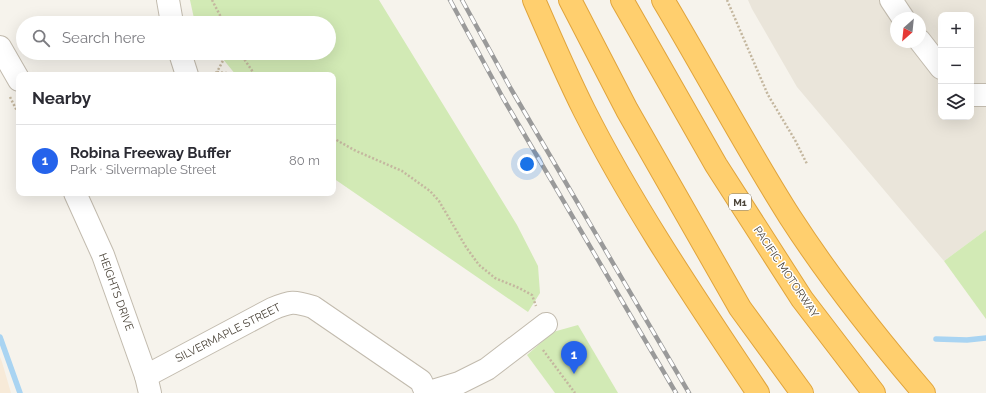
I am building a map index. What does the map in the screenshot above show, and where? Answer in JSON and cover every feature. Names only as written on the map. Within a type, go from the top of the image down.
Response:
[{"type":"highway","points":[[534,0],[584,110],[625,185],[673,265],[758,393]]},
{"type":"highway","points":[[570,0],[627,110],[740,308],[802,393]]},
{"type":"highway","name":"PACIFIC MOTORWAY","points":[[622,0],[716,165],[802,299],[874,393]]},
{"type":"highway","points":[[663,0],[732,122],[790,217],[825,269],[849,301],[894,359],[924,393]]},
{"type":"street","points":[[168,0],[171,16]]},
{"type":"street","points":[[891,0],[898,12]]},
{"type":"street","points":[[0,47],[16,75]]},
{"type":"street","points":[[925,48],[938,64]]},
{"type":"street","points":[[182,60],[186,72]]},
{"type":"street","points":[[974,95],[986,95]]},
{"type":"street","name":"HEIGHTS DRIVE","points":[[76,196],[104,255],[148,384]]},
{"type":"street","name":"SILVERMAPLE STREET","points":[[148,384],[272,309],[285,304],[297,302],[313,307],[420,381],[426,393],[459,383],[487,369],[540,318]]},
{"type":"path","points":[[212,0],[220,16]]},
{"type":"path","points":[[727,0],[768,95],[795,140],[807,164]]},
{"type":"path","points":[[217,72],[223,60]]},
{"type":"path","points":[[245,60],[253,72]]},
{"type":"path","points":[[336,140],[354,150],[402,171],[430,191],[439,201],[463,242],[479,265],[495,278],[532,295],[540,318]]},
{"type":"path","points":[[540,346],[575,393]]},
{"type":"shaded area","points":[[748,0],[986,0],[986,230],[944,261],[797,87]]},
{"type":"shaded area","points":[[0,357],[2,362],[11,393],[0,393]]},
{"type":"green space","points":[[190,0],[379,0],[517,225],[538,266],[540,293],[528,312],[336,180],[336,72],[234,72],[224,60],[336,60],[336,16],[193,16]]},
{"type":"green space","points":[[986,230],[986,319],[944,261]]},
{"type":"green space","points":[[578,325],[618,393],[555,393],[527,355],[553,332]]},
{"type":"waterway","points":[[0,337],[20,393]]},
{"type":"waterway","points":[[936,339],[967,340],[986,338]]},
{"type":"railway","points":[[450,0],[503,98],[676,393]]},
{"type":"railway","points":[[462,0],[511,89],[689,393]]},
{"type":"place","name":"Robina Freeway Buffer","points":[[574,374]]}]
